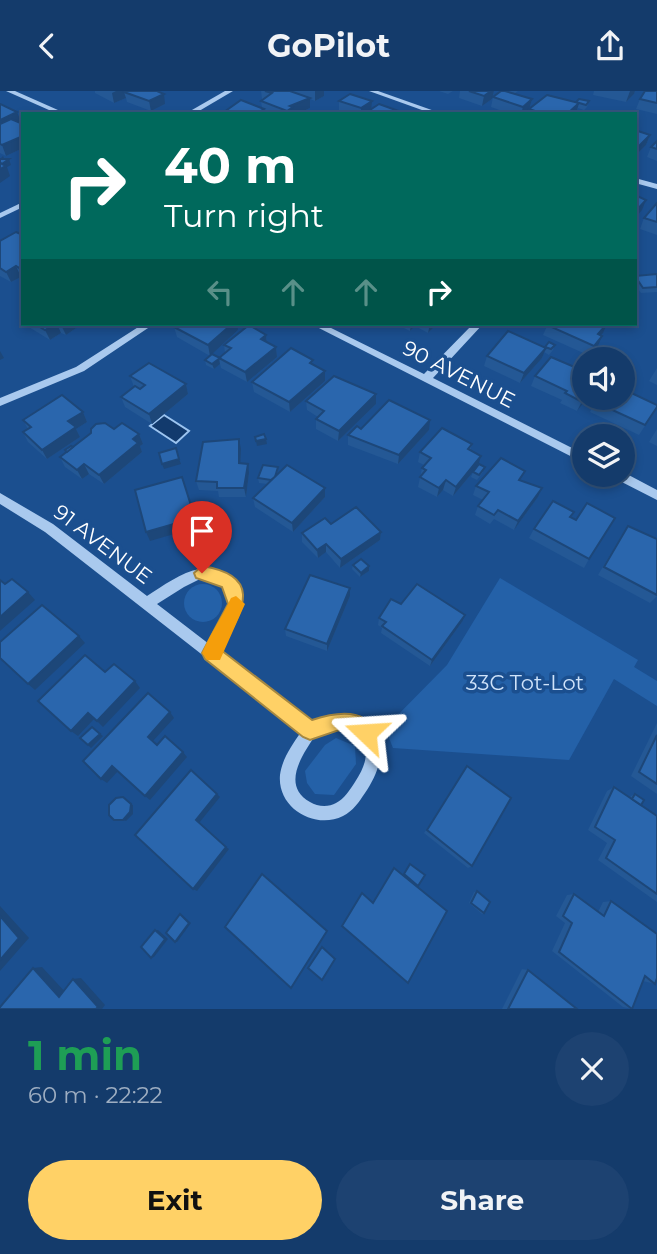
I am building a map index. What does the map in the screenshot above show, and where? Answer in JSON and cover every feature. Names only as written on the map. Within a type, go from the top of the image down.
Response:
[{"type":"street","points":[[9,91],[59,112]]},
{"type":"street","points":[[192,112],[230,91]]},
{"type":"street","points":[[372,91],[434,112]]},
{"type":"street","points":[[637,181],[657,187]]},
{"type":"street","points":[[0,216],[21,205]]},
{"type":"street","points":[[0,401],[80,369],[146,326]]},
{"type":"street","name":"90 AVENUE","points":[[320,326],[572,453]]},
{"type":"street","points":[[426,379],[476,326]]},
{"type":"street","points":[[635,484],[657,495]]},
{"type":"street","name":"91 AVENUE","points":[[0,498],[49,528],[310,730]]},
{"type":"street","points":[[147,603],[202,573],[216,575],[228,582],[234,591],[237,604],[211,653]]},
{"type":"street","points":[[339,721],[357,726],[371,740],[375,757],[369,777],[351,800],[340,810],[326,814],[312,813],[298,803],[290,789],[287,774],[310,730],[339,721]]},
{"type":"green space","name":"33C Tot-Lot","points":[[500,578],[638,660],[634,667],[657,681],[657,706],[614,679],[569,760],[393,748],[385,728],[447,665]]},
{"type":"green space","points":[[203,584],[216,590],[222,603],[216,616],[203,622],[190,616],[184,603],[190,590]]},
{"type":"green space","points":[[336,738],[355,746],[356,764],[334,795],[315,794],[307,783],[305,771],[325,745]]},
{"type":"shaded area","points":[[164,415],[189,431],[176,443],[150,426]]},
{"type":"building","points":[[157,91],[164,94],[149,101],[124,92]]},
{"type":"building","points":[[265,91],[290,91],[310,98],[290,106],[293,107],[287,111],[261,101],[272,93]]},
{"type":"building","points":[[469,91],[491,91],[484,96]]},
{"type":"building","points":[[501,91],[532,99],[523,107],[493,97]]},
{"type":"building","points":[[645,91],[657,91],[657,103],[640,99]]},
{"type":"building","points":[[350,94],[372,101],[361,108],[339,101]]},
{"type":"building","points":[[547,95],[579,103],[569,112],[538,112],[529,109]]},
{"type":"building","points":[[579,99],[589,101],[586,105],[576,102]]},
{"type":"building","points":[[241,100],[264,109],[259,112],[224,112]]},
{"type":"building","points":[[0,104],[17,112],[0,120]]},
{"type":"building","points":[[379,104],[401,112],[367,112]]},
{"type":"building","points":[[11,119],[21,123],[21,137],[0,144],[0,124]]},
{"type":"building","points":[[637,131],[650,135],[639,146]]},
{"type":"building","points":[[637,196],[646,200],[637,210]]},
{"type":"building","points":[[657,203],[657,222],[644,218]]},
{"type":"building","points":[[16,232],[21,234],[21,269],[16,266],[6,272],[0,268],[0,241]]},
{"type":"building","points":[[657,274],[657,287],[643,288],[637,276]]},
{"type":"building","points":[[175,326],[230,326],[208,345]]},
{"type":"building","points":[[251,326],[266,335],[261,339],[276,347],[245,372],[219,358],[231,348],[224,345]]},
{"type":"building","points":[[549,326],[605,326],[598,334],[602,336],[594,346]]},
{"type":"building","points":[[508,331],[546,348],[524,373],[487,356]]},
{"type":"building","points":[[549,342],[555,345],[551,349],[545,347]]},
{"type":"building","points":[[291,348],[313,360],[310,363],[325,371],[289,402],[252,382]]},
{"type":"building","points":[[212,354],[220,358],[212,364],[205,360]]},
{"type":"building","points":[[551,357],[572,366],[572,397],[565,393],[567,391],[535,376]]},
{"type":"building","points":[[149,363],[186,384],[149,414],[121,397],[135,386],[140,389],[145,385],[130,376]]},
{"type":"building","points":[[334,376],[376,394],[339,431],[316,419],[324,411],[306,401]]},
{"type":"building","points":[[62,395],[83,412],[68,421],[76,427],[42,450],[23,432],[31,427],[23,420]]},
{"type":"building","points":[[635,395],[657,405],[645,425],[612,410],[635,410]]},
{"type":"building","points":[[389,400],[430,420],[399,455],[348,435],[357,426],[361,429]]},
{"type":"building","points":[[105,423],[114,429],[122,423],[139,434],[133,439],[138,443],[99,475],[84,464],[77,470],[60,457],[91,433],[96,424]]},
{"type":"building","points":[[442,428],[472,444],[468,449],[481,456],[456,487],[446,480],[439,488],[420,477],[426,470],[422,468],[431,458],[420,452]]},
{"type":"building","points":[[264,434],[266,439],[256,441],[255,437]]},
{"type":"building","points":[[239,439],[239,463],[248,464],[244,488],[217,488],[217,482],[196,481],[203,442]]},
{"type":"building","points":[[176,448],[179,459],[162,464],[159,453]]},
{"type":"building","points":[[501,458],[525,471],[519,480],[542,488],[518,521],[498,510],[494,515],[478,506],[489,492],[476,486]]},
{"type":"building","points":[[479,464],[485,467],[479,475],[473,472]]},
{"type":"building","points":[[263,465],[278,467],[271,480],[258,478]]},
{"type":"building","points":[[287,465],[325,488],[292,523],[253,498]]},
{"type":"building","points":[[182,477],[195,518],[146,532],[135,490]]},
{"type":"building","points":[[553,501],[574,512],[570,517],[576,520],[587,503],[615,518],[589,559],[534,529]]},
{"type":"building","points":[[356,507],[381,532],[341,559],[326,544],[317,550],[302,533],[325,518],[331,524]]},
{"type":"building","points":[[628,526],[657,539],[657,595],[604,567]]},
{"type":"building","points":[[361,559],[369,566],[361,573],[353,565]]},
{"type":"building","points":[[310,575],[350,588],[327,644],[285,629]]},
{"type":"building","points":[[12,579],[28,592],[0,617],[0,580],[5,584]]},
{"type":"building","points":[[417,584],[465,615],[432,660],[382,626],[386,622],[379,618],[391,599],[401,604]]},
{"type":"building","points":[[42,605],[79,636],[28,684],[0,658],[0,642]]},
{"type":"building","points":[[85,655],[105,672],[114,664],[135,681],[97,721],[88,713],[71,731],[38,701]]},
{"type":"building","points":[[148,693],[170,712],[148,737],[157,745],[165,736],[183,752],[145,796],[112,766],[101,779],[83,761]]},
{"type":"building","points":[[92,727],[100,734],[88,745],[80,738]]},
{"type":"building","points":[[657,735],[657,784],[639,772]]},
{"type":"building","points":[[467,766],[511,798],[472,866],[427,830]]},
{"type":"building","points":[[191,770],[217,794],[196,820],[226,847],[193,889],[135,835]]},
{"type":"building","points":[[614,787],[657,816],[657,894],[606,858],[615,840],[595,827]]},
{"type":"building","points":[[635,794],[644,800],[641,805],[632,799]]},
{"type":"building","points":[[123,797],[131,804],[130,812],[123,820],[114,820],[109,815],[109,805],[116,798]]},
{"type":"building","points":[[410,864],[425,875],[418,886],[404,874]]},
{"type":"building","points":[[394,868],[447,911],[408,983],[342,926],[362,893],[373,903]]},
{"type":"building","points":[[262,874],[327,931],[291,988],[225,927]]},
{"type":"building","points":[[477,891],[490,902],[484,913],[471,903]]},
{"type":"building","points":[[574,894],[604,916],[611,901],[657,934],[655,984],[645,976],[632,1009],[559,952],[572,923],[563,916]]},
{"type":"building","points":[[180,914],[189,923],[175,942],[166,933]]},
{"type":"building","points":[[0,916],[19,938],[0,960]]},
{"type":"building","points":[[155,930],[165,939],[151,958],[141,947]]},
{"type":"building","points":[[322,947],[335,959],[322,980],[308,968]]},
{"type":"building","points":[[33,968],[59,997],[73,979],[98,1007],[0,1009]]},
{"type":"building","points":[[528,970],[577,1009],[508,1009]]},
{"type":"slow traffic","points":[[213,655],[211,653],[227,627],[236,604]]},
{"type":"route","points":[[202,573],[216,575],[228,582],[234,591],[237,604],[211,653],[310,730],[323,723],[339,721],[357,726],[366,733]]}]
